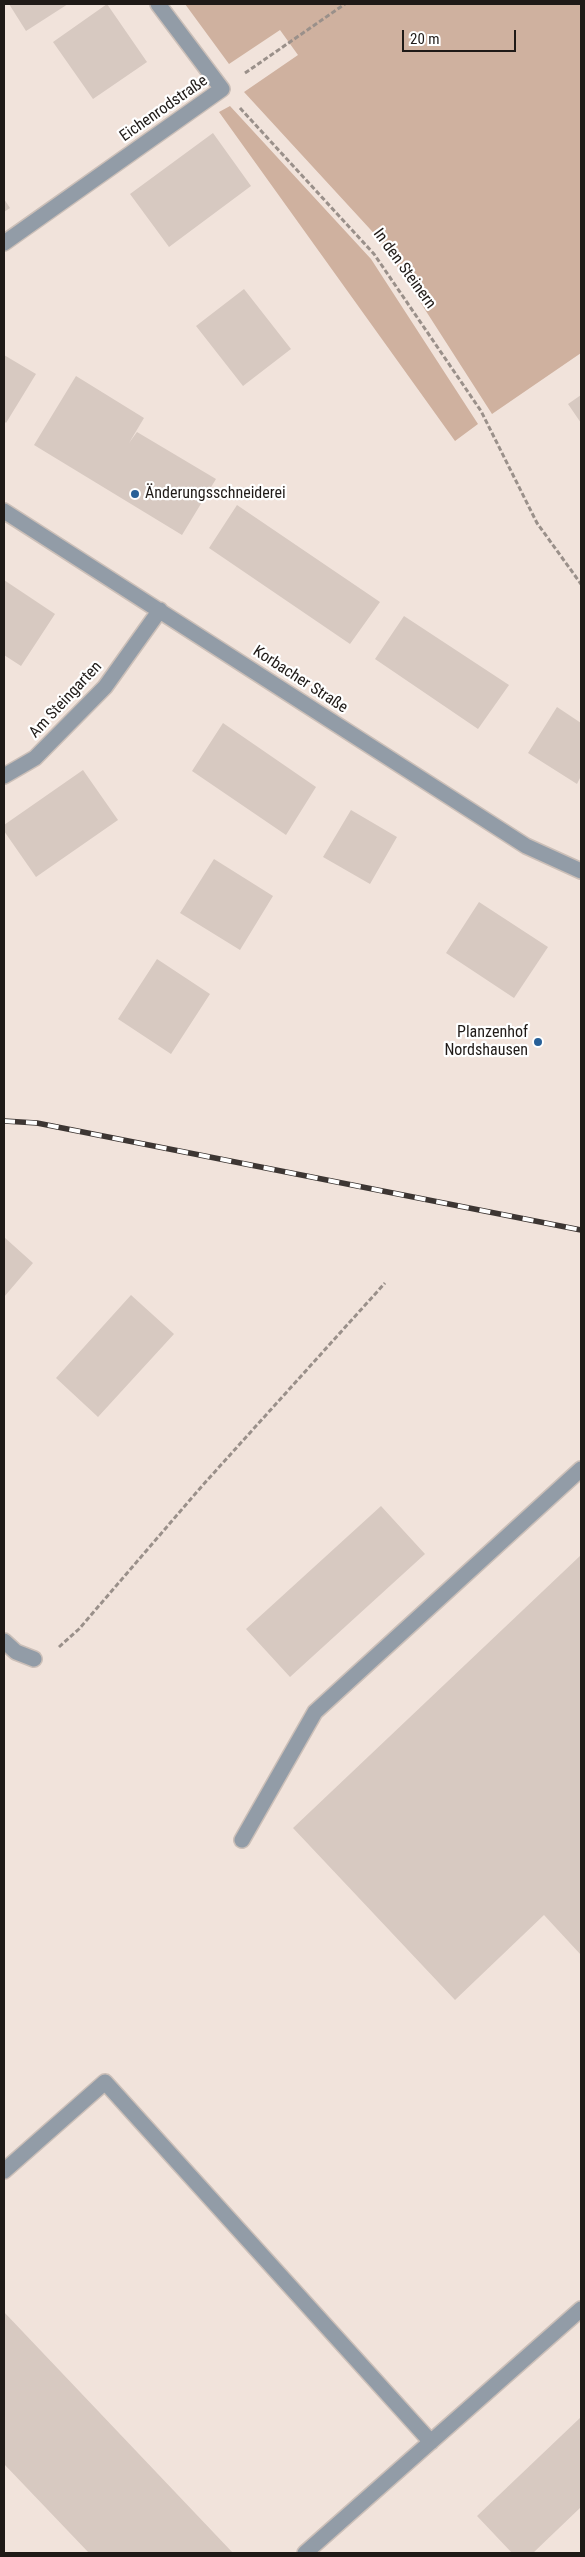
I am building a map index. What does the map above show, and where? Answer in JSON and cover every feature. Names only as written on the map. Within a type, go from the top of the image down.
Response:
[{"type":"street","points":[[158,4],[222,89]]},
{"type":"street","name":"Eichenrodstraße","points":[[4,244],[222,89]]},
{"type":"street","name":"Korbacher Straße","points":[[4,511],[526,846],[581,871]]},
{"type":"street","name":"Am Steingarten","points":[[4,776],[35,758],[105,687],[160,610]]},
{"type":"street","points":[[242,1840],[315,1712],[581,1469]]},
{"type":"street","points":[[4,1641],[16,1652],[34,1659]]},
{"type":"street","points":[[4,2171],[105,2082],[431,2442]]},
{"type":"street","points":[[305,2553],[581,2309]]},
{"type":"path","name":"Eichenrodstraße","points":[[222,89],[345,4]]},
{"type":"path","name":"In den Steinern","points":[[222,89],[374,254],[481,411],[538,524],[581,584]]},
{"type":"path","points":[[34,1659],[61,1646],[79,1630],[202,1486],[385,1284]]},
{"type":"shaded area","points":[[185,4],[581,4],[581,353],[492,414],[381,241],[244,92],[298,55],[280,30],[229,64]]},
{"type":"shaded area","points":[[230,106],[371,259],[478,424],[455,441],[219,112]]},
{"type":"building","points":[[9,4],[68,4],[26,31]]},
{"type":"building","points":[[107,4],[147,62],[93,99],[53,42]]},
{"type":"building","points":[[213,133],[251,186],[169,247],[130,194]]},
{"type":"building","points":[[4,199],[10,208],[4,212]]},
{"type":"building","points":[[244,289],[291,349],[243,386],[196,326]]},
{"type":"building","points":[[4,355],[36,374],[6,423],[4,421]]},
{"type":"building","points":[[76,376],[144,418],[129,443],[137,432],[216,479],[182,535],[34,445]]},
{"type":"building","points":[[581,395],[581,423],[568,404]]},
{"type":"building","points":[[237,505],[380,602],[350,644],[209,548]]},
{"type":"building","points":[[4,580],[55,614],[21,666],[4,655]]},
{"type":"building","points":[[404,616],[509,685],[478,729],[375,659]]},
{"type":"building","points":[[557,707],[581,723],[581,776],[577,784],[528,753]]},
{"type":"building","points":[[223,723],[316,787],[286,835],[192,771]]},
{"type":"building","points":[[83,770],[118,820],[36,877],[4,831],[4,825]]},
{"type":"building","points":[[351,810],[397,837],[370,884],[323,857]]},
{"type":"building","points":[[214,859],[273,896],[240,950],[180,913]]},
{"type":"building","points":[[479,902],[548,947],[514,998],[446,953]]},
{"type":"building","points":[[157,959],[210,994],[171,1054],[118,1019]]},
{"type":"building","points":[[4,1237],[33,1263],[4,1297]]},
{"type":"building","points":[[131,1295],[174,1334],[98,1417],[56,1378]]},
{"type":"building","points":[[381,1506],[425,1554],[290,1677],[246,1629]]},
{"type":"building","points":[[581,1555],[581,1955],[544,1915],[455,2000],[293,1828]]},
{"type":"building","points":[[4,2312],[233,2553],[89,2553],[4,2464]]},
{"type":"building","points":[[581,2417],[581,2507],[533,2553],[512,2553],[477,2516]]},
{"type":"railway","points":[[4,1121],[37,1123],[581,1230]]},
{"type":"place","name":"Änderungsschneiderei","points":[[135,494]]},
{"type":"place","name":"Planzenhof Nordshausen","points":[[538,1042]]}]
